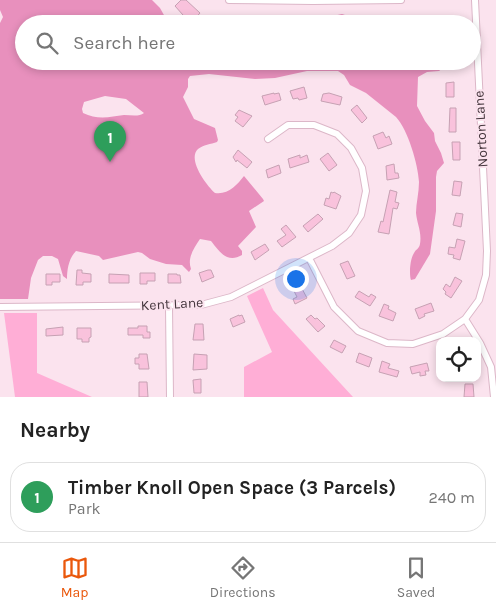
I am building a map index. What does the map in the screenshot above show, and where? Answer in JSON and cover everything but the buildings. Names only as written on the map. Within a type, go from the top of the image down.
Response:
[{"type":"street","points":[[229,0],[401,0]]},
{"type":"street","name":"Norton Lane","points":[[475,0],[476,15]]},
{"type":"street","name":"Norton Lane","points":[[309,258],[334,307],[358,330],[387,343],[413,344],[443,334],[465,319],[479,300],[486,275],[487,251],[478,70]]},
{"type":"street","name":"Kent Lane","points":[[0,307],[201,305],[231,297],[332,246],[349,233],[361,215],[366,191],[362,168],[351,148],[337,134],[314,125],[288,125],[268,139]]},
{"type":"street","points":[[169,306],[170,397]]},
{"type":"street","points":[[465,319],[493,366],[494,397]]},
{"type":"shaded area","points":[[0,0],[152,0],[164,15],[15,15],[15,70],[440,70],[427,72],[418,77],[417,106],[434,133],[435,141],[444,163],[437,171],[436,177],[436,211],[430,254],[415,279],[411,280],[411,263],[420,244],[420,232],[416,213],[419,186],[418,175],[405,130],[396,117],[366,93],[350,85],[344,75],[338,71],[307,71],[275,78],[255,79],[209,74],[190,76],[188,87],[183,97],[194,119],[215,128],[218,140],[198,149],[195,153],[199,172],[215,193],[228,191],[244,176],[264,201],[249,211],[256,227],[238,246],[242,251],[242,255],[232,258],[228,257],[220,252],[211,241],[200,239],[192,253],[191,269],[189,272],[182,265],[166,264],[150,259],[138,252],[103,260],[99,256],[76,251],[69,264],[67,279],[63,276],[58,259],[52,256],[43,256],[38,260],[31,278],[28,299],[0,299],[0,23],[3,17],[0,10]],"holes":[[[105,96],[126,99],[144,113],[93,117],[83,113],[82,109],[84,102]]]},
{"type":"shaded area","points":[[263,288],[273,310],[353,397],[244,397],[244,367],[272,352],[247,296]]},
{"type":"shaded area","points":[[4,313],[37,313],[37,373],[92,397],[15,397]]},
{"type":"place","name":"Timber Knoll Open Space (3 Parcels)","points":[[110,162]]}]
